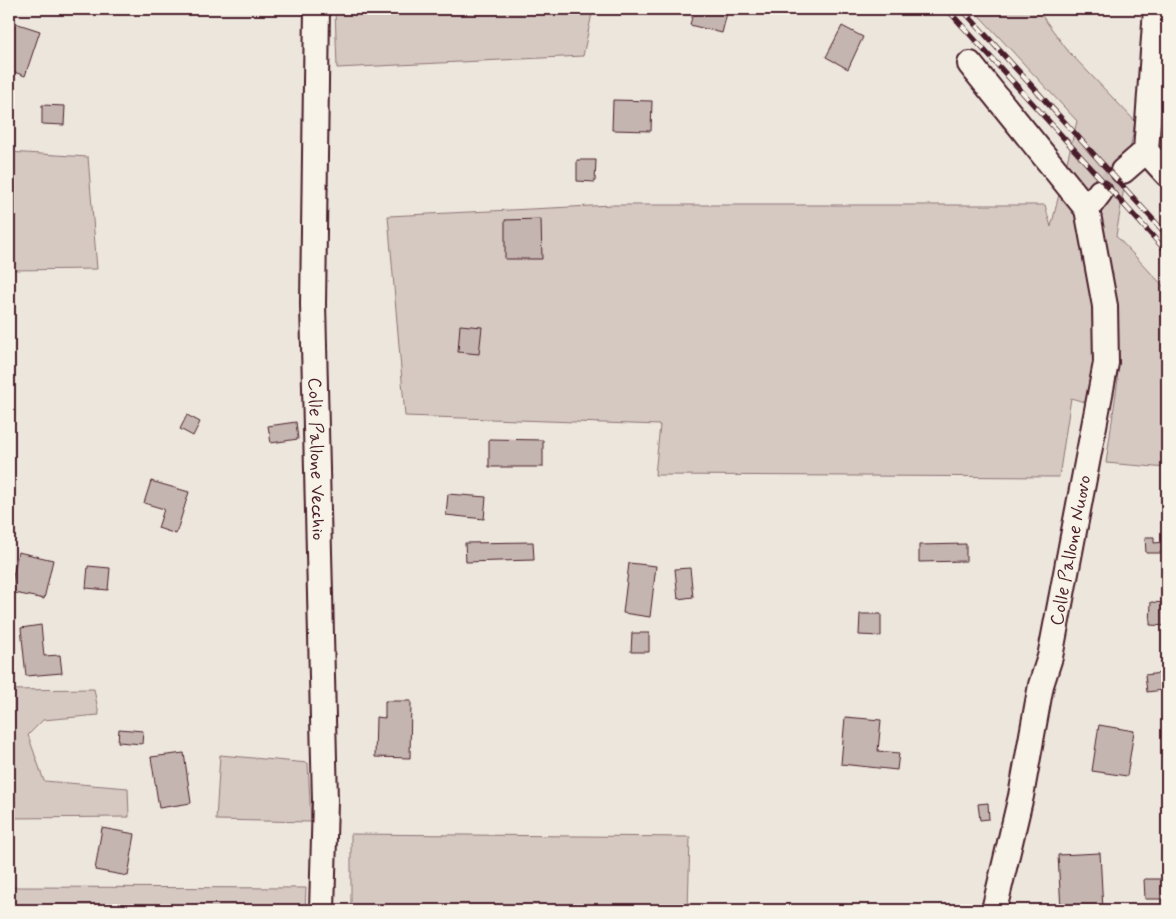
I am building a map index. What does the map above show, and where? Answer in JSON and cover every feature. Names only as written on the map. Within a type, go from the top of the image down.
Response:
[{"type":"street","name":"Colle Pallone Vecchio","points":[[317,9],[313,304],[325,801],[322,910]]},
{"type":"street","points":[[1123,171],[1146,151],[1157,9]]},
{"type":"street","name":"Colle Pallone Nuovo","points":[[970,64],[1094,200],[1105,306],[1106,363],[1050,657],[1041,686],[1021,796],[994,910]]},
{"type":"street","points":[[1146,151],[1167,174]]},
{"type":"shaded area","points":[[335,9],[593,9],[583,56],[337,68]]},
{"type":"shaded area","points":[[973,9],[1037,9],[1068,51],[1135,121],[1116,236],[1167,290],[1167,468],[1106,463],[1118,379],[1091,404],[1071,398],[1059,477],[655,475],[660,425],[405,416],[388,216],[612,205],[1045,205],[1051,227],[1077,121]]},
{"type":"shaded area","points":[[9,152],[88,157],[97,269],[9,270]]},
{"type":"shaded area","points":[[94,689],[99,715],[43,720],[28,735],[44,781],[128,788],[129,817],[9,818],[9,690]]},
{"type":"shaded area","points":[[220,755],[308,763],[311,822],[216,820]]},
{"type":"shaded area","points":[[351,834],[690,837],[688,910],[351,910]]},
{"type":"shaded area","points":[[9,887],[306,888],[305,910],[9,910]]},
{"type":"building","points":[[694,9],[728,9],[722,33],[690,25]]},
{"type":"building","points":[[9,21],[40,31],[25,76],[9,70]]},
{"type":"building","points":[[842,26],[863,37],[848,69],[826,57]]},
{"type":"building","points":[[613,100],[652,101],[651,131],[612,130]]},
{"type":"building","points":[[42,105],[65,106],[64,125],[42,124]]},
{"type":"building","points":[[577,160],[596,160],[595,182],[577,181]]},
{"type":"building","points":[[541,219],[542,259],[505,259],[505,220]]},
{"type":"building","points":[[460,325],[482,327],[479,354],[458,352]]},
{"type":"building","points":[[187,415],[200,422],[193,436],[180,429]]},
{"type":"building","points":[[296,422],[298,439],[271,443],[268,426]]},
{"type":"building","points":[[489,439],[543,440],[543,467],[489,467]]},
{"type":"building","points":[[151,481],[189,492],[176,534],[158,528],[164,509],[144,503]]},
{"type":"building","points":[[448,494],[486,497],[484,519],[446,515]]},
{"type":"building","points":[[1145,537],[1154,537],[1154,543],[1165,542],[1166,553],[1146,553]]},
{"type":"building","points":[[533,542],[534,560],[466,562],[465,543]]},
{"type":"building","points":[[966,544],[966,561],[919,562],[919,545]]},
{"type":"building","points":[[18,552],[53,560],[44,599],[10,592]]},
{"type":"building","points":[[629,563],[656,566],[650,617],[623,613]]},
{"type":"building","points":[[88,566],[110,568],[108,590],[86,588]]},
{"type":"building","points":[[690,568],[693,597],[678,599],[675,569]]},
{"type":"building","points":[[1151,602],[1167,603],[1167,626],[1150,625]]},
{"type":"building","points":[[860,614],[881,614],[881,636],[859,635]]},
{"type":"building","points":[[41,625],[44,656],[60,655],[62,673],[26,676],[21,628]]},
{"type":"building","points":[[632,633],[649,633],[649,652],[631,652]]},
{"type":"building","points":[[1161,673],[1163,690],[1147,692],[1145,675]]},
{"type":"building","points":[[385,701],[411,701],[410,758],[375,757],[376,717],[385,718]]},
{"type":"building","points":[[845,717],[881,720],[878,751],[899,753],[897,770],[841,764]]},
{"type":"building","points":[[1099,725],[1134,731],[1127,776],[1092,771]]},
{"type":"building","points":[[119,729],[143,731],[142,744],[118,742]]},
{"type":"building","points":[[184,753],[191,803],[159,808],[151,757]]},
{"type":"building","points":[[988,803],[989,819],[980,820],[978,804]]},
{"type":"building","points":[[102,828],[135,834],[128,876],[95,870]]},
{"type":"building","points":[[1100,853],[1103,910],[1061,910],[1058,855]]},
{"type":"building","points":[[1144,879],[1163,879],[1164,899],[1145,899]]},
{"type":"building","points":[[803,907],[803,910],[745,910]]},
{"type":"tunnel","points":[[1100,192],[1123,171]]},
{"type":"railway","points":[[947,9],[1167,252]]},
{"type":"railway","points":[[962,9],[1167,235]]}]
